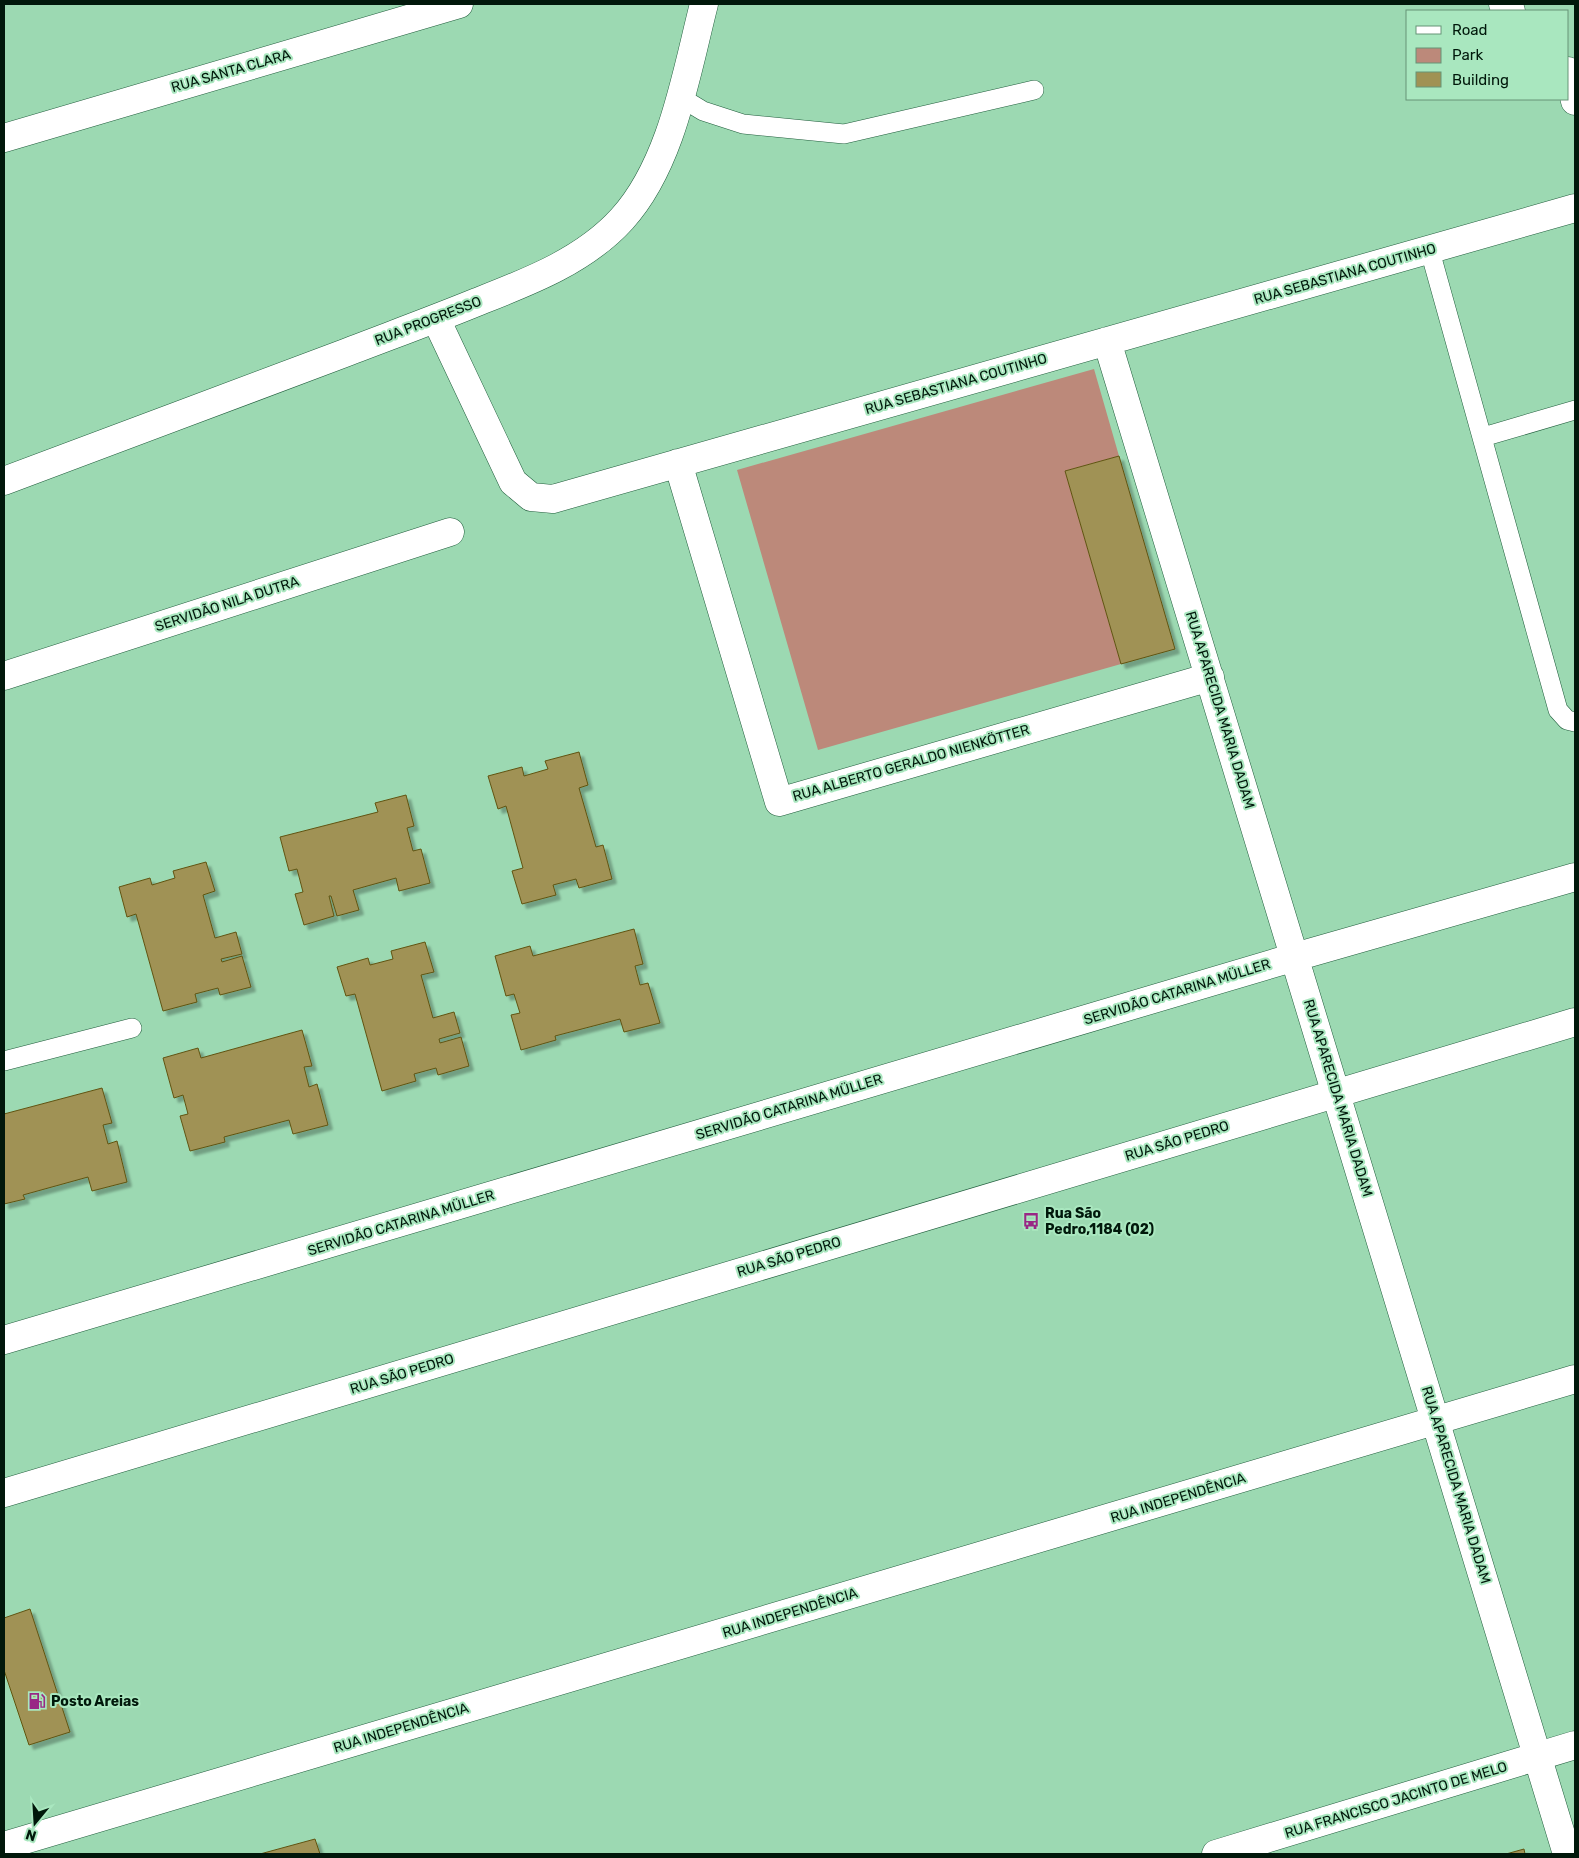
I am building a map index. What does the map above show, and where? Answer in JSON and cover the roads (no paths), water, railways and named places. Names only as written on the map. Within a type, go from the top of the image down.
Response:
[{"type":"street","name":"RUA SANTA CLARA","points":[[4,138],[459,4]]},
{"type":"street","name":"RUA PROGRESSO","points":[[4,481],[436,319],[559,267],[594,244],[622,219],[648,182],[663,150],[680,97],[704,4]]},
{"type":"street","points":[[1569,75],[1575,101]]},
{"type":"street","name":"RUA SEBASTIANA COUTINHO","points":[[436,319],[513,482],[531,497],[553,499],[1575,208]]},
{"type":"street","name":"RUA APARECIDA MARIA DADAM","points":[[1108,341],[1567,1854]]},
{"type":"street","name":"RUA ALBERTO GERALDO NIENKÖTTER","points":[[678,463],[779,802],[1210,676]]},
{"type":"street","name":"SERVIDÃO NILA DUTRA","points":[[4,676],[450,532]]},
{"type":"street","name":"SERVIDÃO CATARINA MÜLLER","points":[[4,1340],[1575,877]]},
{"type":"street","name":"RUA SÃO PEDRO","points":[[4,1493],[1575,1022]]},
{"type":"street","name":"RUA INDEPENDÊNCIA","points":[[4,1846],[1575,1380]]},
{"type":"street","name":"RUA FRANCISCO JACINTO DE MELO","points":[[1216,1854],[1575,1745]]},
{"type":"lane","points":[[680,97],[703,111],[743,124],[844,134],[1034,90]]},
{"type":"lane","points":[[1430,250],[1558,710],[1567,720],[1575,722]]},
{"type":"lane","points":[[1483,437],[1575,410]]},
{"type":"lane","points":[[4,1061],[132,1028]]},
{"type":"place","name":"Rua São Pedro,1184 (02)","points":[[1031,1221]]},
{"type":"place","name":"Posto Areias","points":[[37,1701]]}]
